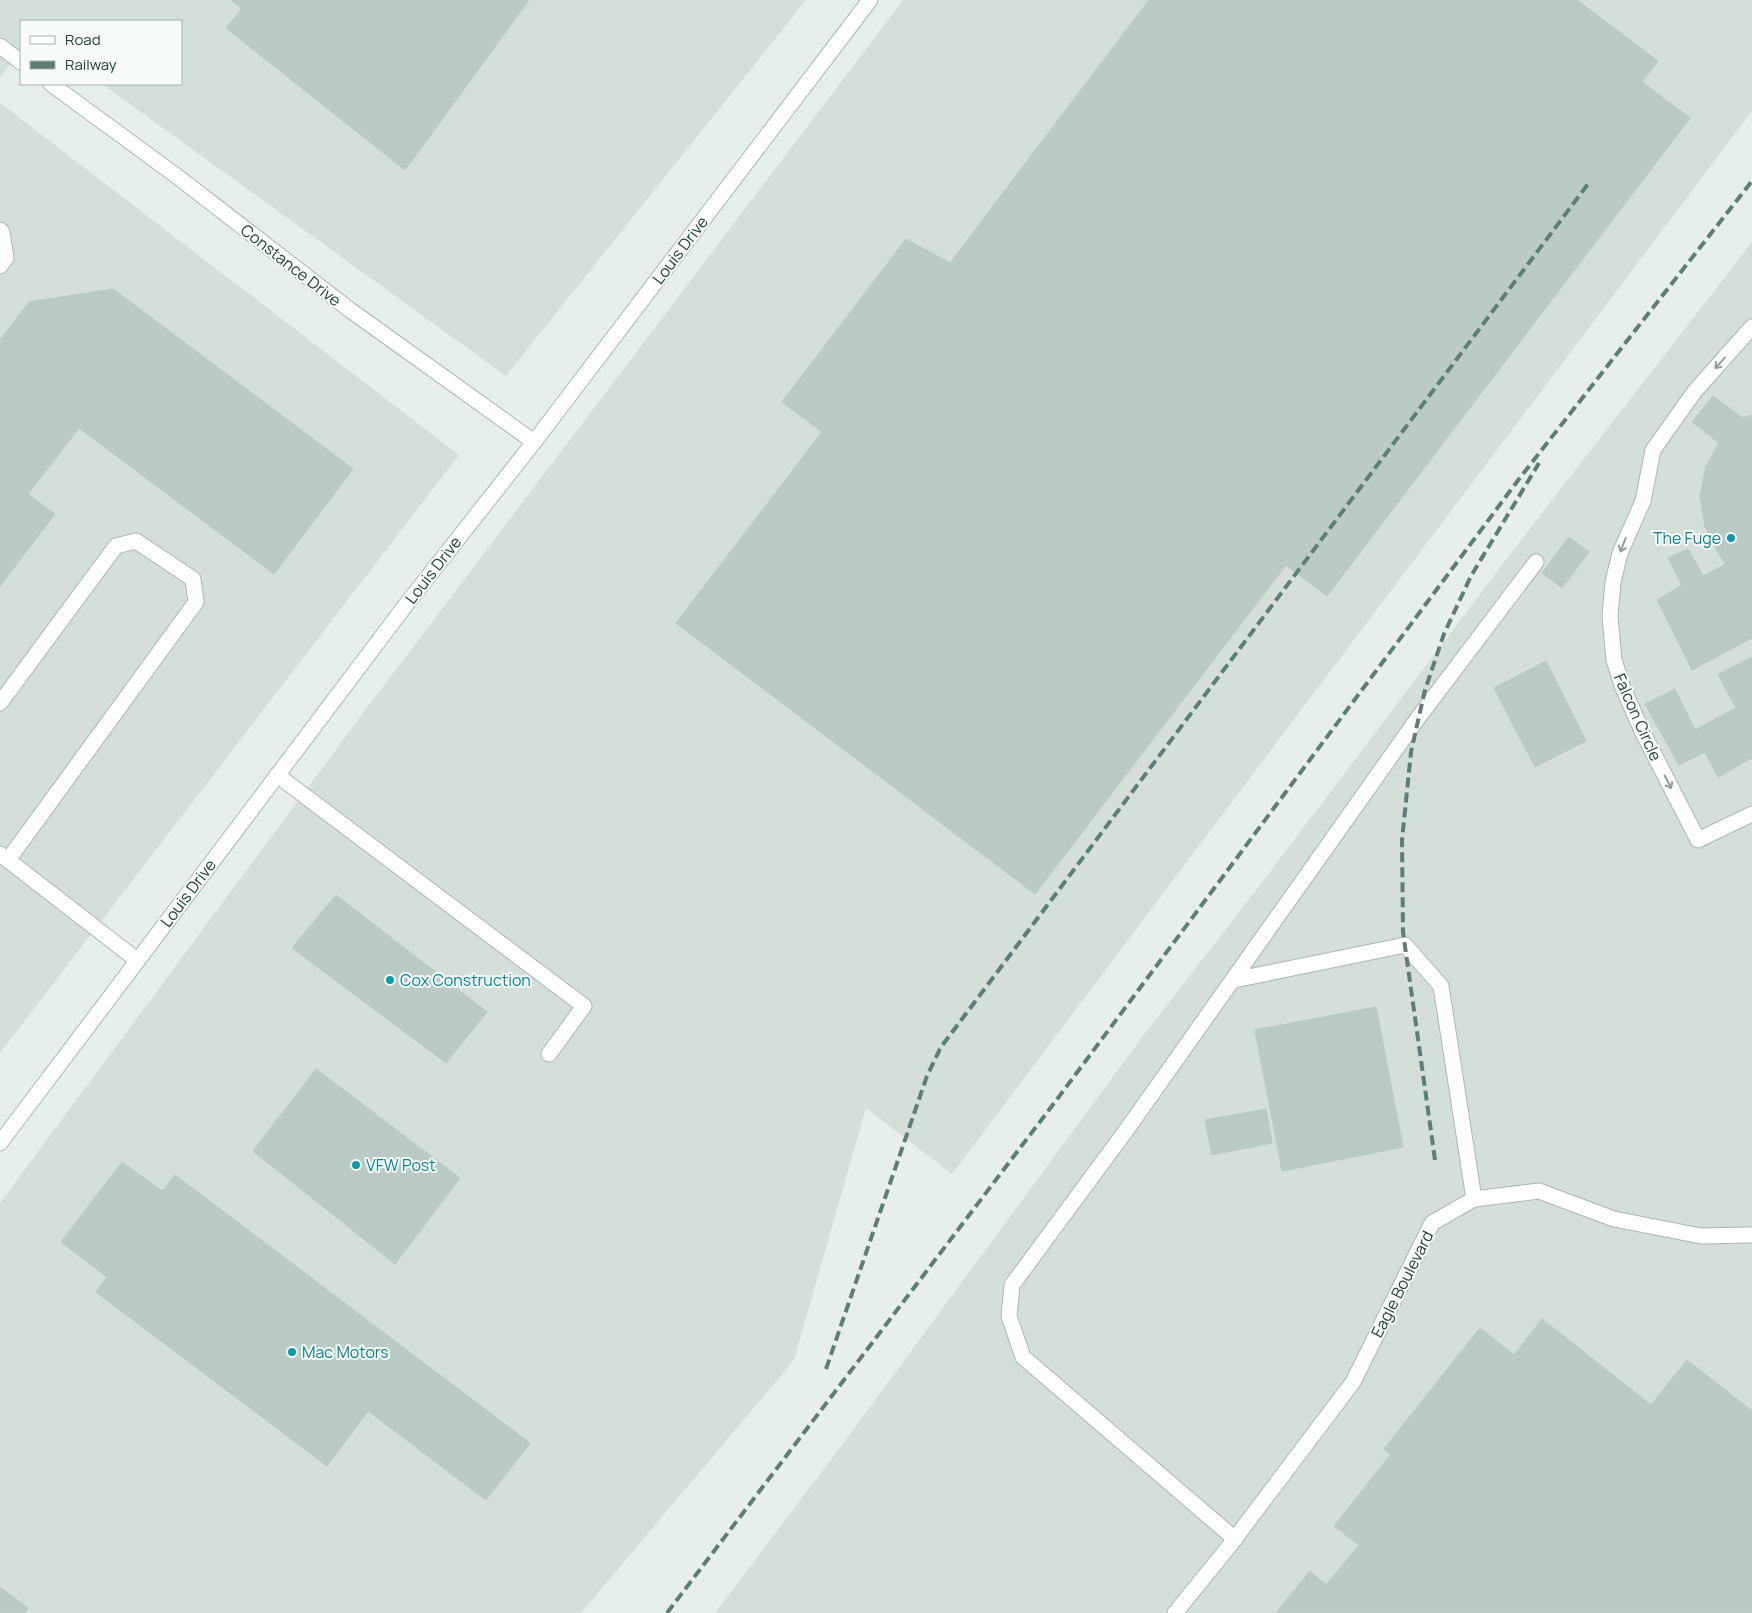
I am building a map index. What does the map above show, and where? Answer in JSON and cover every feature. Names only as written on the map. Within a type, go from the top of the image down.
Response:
[{"type":"street","name":"Louis Drive","points":[[0,1143],[405,606],[534,442],[870,0]]},
{"type":"street","points":[[0,46],[20,61]]},
{"type":"street","name":"Constance Drive","points":[[52,85],[174,174],[350,310],[534,442]]},
{"type":"street","points":[[0,230],[2,232],[6,258],[0,266]]},
{"type":"street","name":"Falcon Circle","points":[[1752,327],[1695,391],[1653,450],[1643,501],[1620,553],[1610,616],[1614,660],[1623,688],[1642,731],[1698,840],[1752,814]]},
{"type":"street","points":[[0,703],[116,546],[136,541],[193,579],[196,602],[4,857],[137,960]]},
{"type":"street","points":[[1235,1539],[1023,1357],[1009,1316],[1012,1285],[1234,980],[1418,718],[1536,562]]},
{"type":"street","points":[[277,775],[584,1006],[550,1054]]},
{"type":"street","points":[[1234,980],[1405,945],[1441,986],[1474,1199]]},
{"type":"street","name":"Eagle Boulevard","points":[[1175,1613],[1235,1539],[1353,1382],[1432,1223],[1474,1199],[1539,1191],[1614,1219],[1702,1236],[1752,1234]]},
{"type":"shaded area","points":[[0,0],[806,0],[506,376],[103,85],[182,85],[182,20],[20,20],[20,50],[0,78]]},
{"type":"shaded area","points":[[903,0],[1752,0],[1752,111],[952,1174],[866,1108],[794,1360],[581,1613],[0,1613],[0,1203],[363,713]]},
{"type":"shaded area","points":[[0,103],[459,455],[0,1053]]},
{"type":"shaded area","points":[[1752,242],[1752,1613],[715,1613],[842,1445],[1143,1036],[1260,885],[1518,544]]},
{"type":"building","points":[[231,0],[529,0],[405,170],[226,28],[242,9]]},
{"type":"building","points":[[1149,0],[1577,0],[1658,61],[1642,82],[1690,118],[1327,596],[1286,565],[1035,894],[676,623],[822,432],[782,402],[906,239],[950,263]]},
{"type":"building","points":[[113,289],[353,469],[274,574],[79,428],[28,494],[55,514],[0,586],[0,340],[29,302]]},
{"type":"building","name":"The Fuge","points":[[1713,396],[1743,418],[1752,415],[1752,638],[1692,670],[1657,600],[1682,585],[1668,558],[1688,549],[1703,576],[1726,564],[1705,527],[1700,497],[1706,466],[1719,443],[1692,422]]},
{"type":"building","points":[[1569,537],[1589,552],[1562,588],[1542,573]]},
{"type":"building","points":[[1752,657],[1752,758],[1718,777],[1705,752],[1679,765],[1645,704],[1675,689],[1695,730],[1736,708],[1718,674]]},
{"type":"building","points":[[1546,661],[1586,741],[1535,767],[1494,688]]},
{"type":"building","name":"Cox Construction","points":[[336,895],[487,1012],[446,1063],[292,948]]},
{"type":"building","points":[[1376,1007],[1403,1147],[1282,1171],[1255,1030]]},
{"type":"building","name":"VFW Post","points":[[316,1069],[460,1178],[395,1264],[253,1151]]},
{"type":"building","points":[[1266,1109],[1272,1143],[1212,1155],[1205,1120]]},
{"type":"building","name":"Mac Motors","points":[[122,1162],[162,1191],[175,1175],[530,1443],[486,1500],[368,1411],[327,1466],[96,1292],[107,1277],[61,1242]]},
{"type":"building","points":[[1542,1319],[1651,1405],[1687,1360],[1752,1411],[1752,1613],[1276,1613],[1310,1571],[1326,1585],[1359,1545],[1334,1526],[1391,1454],[1384,1449],[1480,1328],[1514,1355]]},
{"type":"building","points":[[0,1587],[28,1608],[24,1613],[0,1613]]},
{"type":"railway","points":[[667,1613],[1058,1098],[1519,479],[1752,181]]},
{"type":"railway","points":[[826,1369],[927,1076],[941,1047],[1588,184]]},
{"type":"railway","points":[[1435,1160],[1403,932],[1402,840],[1411,752],[1425,690],[1444,634],[1471,576],[1539,463]]},
{"type":"place","name":"The Fuge","points":[[1731,538]]},
{"type":"place","name":"Cox Construction","points":[[390,980]]},
{"type":"place","name":"VFW Post","points":[[356,1165]]},
{"type":"place","name":"Mac Motors","points":[[292,1352]]}]
